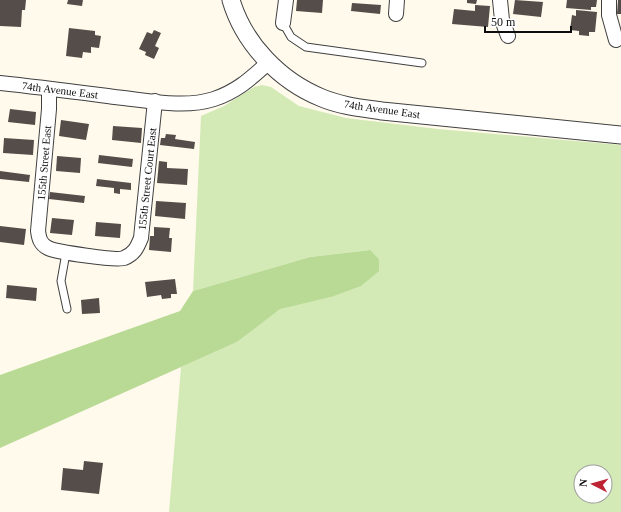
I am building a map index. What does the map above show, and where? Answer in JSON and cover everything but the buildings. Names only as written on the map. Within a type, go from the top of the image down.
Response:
[{"type":"street","points":[[231,0],[247,35],[269,62]]},
{"type":"street","points":[[283,22],[286,0]]},
{"type":"street","points":[[500,0],[502,20],[508,36]]},
{"type":"street","points":[[609,0],[609,15],[616,40]]},
{"type":"street","name":"74th Avenue East","points":[[0,83],[155,101],[186,103],[213,99],[241,87],[269,62],[286,78],[303,89],[323,98],[351,107],[621,135]]},
{"type":"street","name":"155th Street East","points":[[48,89],[49,109],[38,231],[42,244],[47,248],[66,253]]},
{"type":"street","name":"155th Street Court East","points":[[66,253],[122,259],[132,254],[141,238],[155,101]]},
{"type":"lane","points":[[283,22],[291,37],[306,47],[422,63]]},
{"type":"lane","points":[[66,253],[61,281],[67,309]]},
{"type":"green space","points":[[262,85],[271,87],[299,106],[346,118],[438,129],[621,145],[621,512],[169,512],[181,367],[237,342],[280,308],[331,297],[379,259],[369,250],[310,257],[193,291],[201,116],[224,106],[254,87]]},
{"type":"green space","points":[[370,250],[379,259],[379,271],[361,286],[331,297],[280,309],[237,342],[0,448],[0,375],[180,311],[193,291],[310,257]]}]
